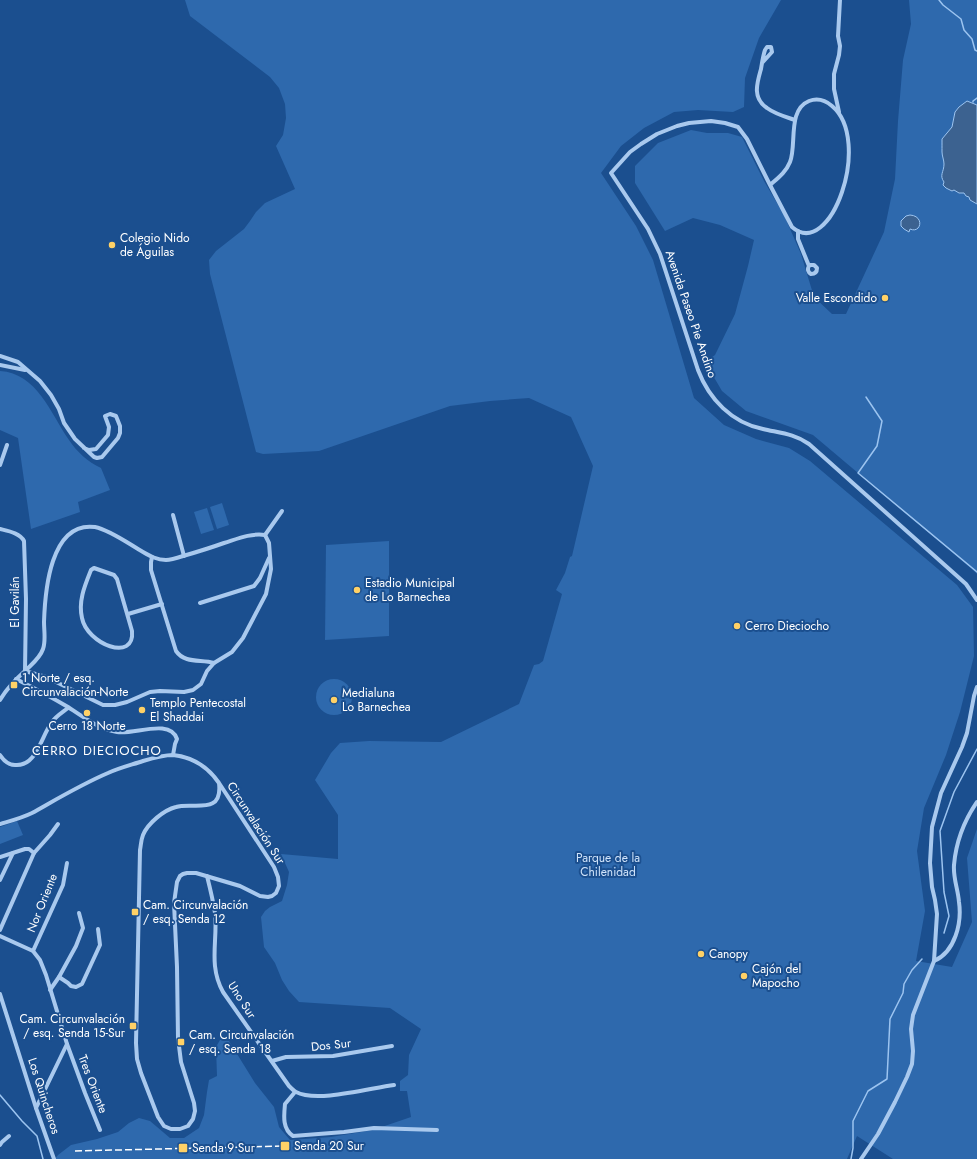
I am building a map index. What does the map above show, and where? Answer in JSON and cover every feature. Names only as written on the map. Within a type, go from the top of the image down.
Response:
[{"type":"street","points":[[839,114],[829,104],[820,100],[813,100],[806,103],[799,110],[795,120],[790,163],[784,173],[770,185],[790,224],[798,231],[810,232],[822,226],[828,220],[843,189],[849,166],[849,150],[846,132],[839,114],[834,89],[834,74],[840,46],[838,36],[840,0]]},
{"type":"street","points":[[762,63],[756,84],[758,98],[767,108],[795,120]]},
{"type":"street","points":[[829,104],[836,100]]},
{"type":"street","name":"Avenida Paseo Pie Andino","points":[[770,185],[747,139],[738,127],[711,121],[689,123],[657,134],[630,152],[612,173],[648,229],[660,254],[701,378],[714,399],[732,416],[747,424],[762,429],[792,435],[809,444],[961,579],[977,600]]},
{"type":"street","points":[[798,231],[798,239],[809,266]]},
{"type":"street","points":[[0,356],[18,362],[40,382],[51,394],[67,429],[75,439],[84,448],[94,457],[102,457],[118,438],[120,426],[116,416],[110,414],[105,416],[109,427],[108,434],[96,449],[89,450],[84,448]]},
{"type":"street","points":[[2,365],[6,362],[6,357]]},
{"type":"street","points":[[2,365],[26,370]]},
{"type":"street","points":[[0,465],[7,445]]},
{"type":"street","points":[[265,535],[282,512]]},
{"type":"street","points":[[173,515],[184,556]]},
{"type":"street","points":[[0,700],[16,679],[37,659],[43,649],[49,574],[59,546],[66,536],[72,531],[90,527],[98,528],[152,557],[165,560],[184,556],[251,534],[265,535]]},
{"type":"street","name":"El Gavilán","points":[[0,528],[23,538],[24,541],[26,599],[25,671]]},
{"type":"street","points":[[25,671],[46,677],[103,705],[115,705],[127,702],[150,692],[184,692],[193,690],[200,684],[214,664],[232,652],[243,638],[266,594],[271,569],[269,543],[265,535]]},
{"type":"street","points":[[200,603],[254,586],[260,578],[270,556]]},
{"type":"street","points":[[152,557],[152,570],[178,654],[187,660],[209,662],[214,664]]},
{"type":"street","points":[[97,568],[116,576],[128,614],[132,635],[130,642],[125,646],[115,648],[108,646],[90,634],[83,622],[81,608],[83,592],[92,569],[97,568]]},
{"type":"street","points":[[128,614],[162,604]]},
{"type":"street","points":[[16,679],[42,691],[87,721],[103,728],[117,732],[164,728],[168,729],[176,734],[177,739],[173,755]]},
{"type":"street","points":[[862,1159],[878,1134],[910,1071],[913,1050],[911,1029],[913,1015],[934,961],[936,907],[932,887],[930,863],[932,827],[941,792],[967,733],[977,687]]},
{"type":"street","points":[[0,755],[7,763],[14,765],[24,764],[33,758],[52,722],[68,708]]},
{"type":"street","points":[[0,824],[30,814],[109,772],[159,757],[173,755],[190,759],[210,772],[218,783]]},
{"type":"street","name":"Circunvalación Sur","points":[[218,783],[274,867],[278,877],[279,886],[277,891],[272,896],[262,897],[240,886],[196,873],[183,874],[177,882],[174,903],[178,1038],[181,1062],[194,1103],[195,1111],[193,1119],[188,1126],[180,1130],[171,1129],[164,1126],[158,1117],[141,1073],[136,1052],[140,850],[143,834],[160,814],[180,806],[210,805],[218,797],[218,783]]},
{"type":"street","points":[[934,961],[942,957],[949,949],[958,929],[960,908],[954,877],[955,857],[959,838],[967,819],[977,802]]},
{"type":"street","points":[[0,930],[34,852],[58,824]]},
{"type":"street","points":[[0,857],[25,849],[29,849],[34,852]]},
{"type":"street","points":[[0,880],[13,853]]},
{"type":"street","name":"Nor Oriente","points":[[33,951],[63,885],[67,863]]},
{"type":"street","name":"Uno Sur","points":[[207,876],[215,913],[214,967],[219,983],[223,992],[289,1086],[295,1092]]},
{"type":"street","points":[[50,990],[76,946],[83,928],[79,913]]},
{"type":"street","points":[[59,977],[71,986],[76,987],[82,984],[100,945],[98,929]]},
{"type":"street","points":[[0,936],[33,951]]},
{"type":"street","name":"Tres Oriente","points":[[33,951],[40,960],[46,975],[67,1044],[100,1130]]},
{"type":"street","name":"Los Quincheros","points":[[0,994],[36,1108],[54,1159]]},
{"type":"street","name":"Tres Oriente","points":[[36,1108],[67,1044]]},
{"type":"street","name":"Dos Sur","points":[[272,1061],[286,1058],[333,1056],[392,1046]]},
{"type":"street","points":[[394,1085],[342,1094],[317,1096],[304,1095],[295,1092],[285,1104],[284,1120],[288,1133],[293,1136],[374,1128],[437,1130]]},
{"type":"street","points":[[0,1145],[9,1136]]},
{"type":"green space","name":"Parque de la Chilenidad","points":[[185,0],[781,0],[759,38],[745,78],[744,107],[733,112],[698,110],[674,112],[644,128],[621,146],[601,173],[636,226],[653,260],[694,398],[724,425],[756,439],[789,448],[810,461],[957,585],[973,607],[974,656],[960,712],[946,755],[924,808],[917,851],[925,911],[916,961],[952,967],[972,922],[967,858],[977,829],[977,1159],[893,1159],[857,1136],[847,1159],[55,1159],[71,1145],[118,1132],[129,1123],[139,1118],[150,1121],[170,1138],[184,1138],[199,1128],[204,1115],[209,1080],[217,1076],[216,1047],[220,1040],[229,1041],[255,1083],[274,1107],[279,1127],[290,1140],[331,1137],[373,1130],[411,1117],[407,1091],[400,1091],[400,1081],[408,1075],[409,1055],[421,1029],[390,1008],[299,1002],[282,980],[275,963],[264,947],[261,917],[270,907],[282,901],[289,872],[281,854],[338,859],[338,815],[315,780],[331,753],[340,743],[369,741],[441,742],[519,704],[534,665],[543,661],[562,594],[556,590],[565,573],[570,557],[572,556],[593,466],[571,417],[529,398],[450,406],[319,451],[263,454],[256,452],[210,274],[209,260],[216,251],[244,229],[256,212],[265,203],[295,189],[276,146],[283,135],[286,118],[285,104],[279,88],[270,77],[190,16]]},
{"type":"green space","points":[[909,0],[977,0],[977,574],[813,435],[746,411],[722,391],[705,362],[715,355],[735,314],[754,240],[720,225],[693,218],[665,231],[635,183],[635,166],[658,143],[691,130],[707,133],[728,133],[742,137],[764,181],[784,215],[801,254],[814,297],[832,314],[846,314],[884,232],[895,179],[903,60],[911,24]]},
{"type":"green space","points":[[0,371],[13,373],[24,379],[33,387],[42,396],[62,430],[75,448],[96,466],[101,468],[110,490],[78,502],[80,512],[31,529],[18,438],[0,430]]},
{"type":"green space","points":[[222,503],[229,525],[217,529],[210,507]]},
{"type":"green space","points":[[207,508],[214,530],[201,534],[194,512]]},
{"type":"green space","name":"Estadio Municipal de Lo Barnechea","points":[[389,541],[389,636],[325,640],[326,545]]},
{"type":"green space","name":"Medialuna Lo Barnechea","points":[[334,679],[347,684],[352,697],[347,710],[334,715],[321,710],[316,697],[321,684]]},
{"type":"green space","points":[[17,821],[23,835],[0,844],[0,827]]},
{"type":"shaded area","points":[[967,101],[977,105],[977,204],[970,200],[964,193],[959,193],[946,188],[943,185],[944,182],[942,177],[944,164],[942,139],[952,127],[955,112]]},
{"type":"shaded area","points":[[910,215],[918,218],[920,224],[917,229],[910,229],[909,232],[901,226],[901,221],[906,216]]},
{"type":"waterway","points":[[939,0],[961,19],[964,30],[972,39],[975,50],[977,51]]},
{"type":"waterway","points":[[973,102],[977,98]]},
{"type":"waterway","points":[[866,397],[882,421],[877,446],[858,473],[977,572]]},
{"type":"waterway","points":[[944,933],[949,916],[944,892],[940,831],[954,792],[977,749]]},
{"type":"waterway","points":[[851,1159],[853,1148],[853,1121],[868,1091],[887,1079],[890,1019],[903,993],[904,984],[912,970],[922,959]]},
{"type":"waterway","points":[[0,1095],[37,1136],[43,1159]]},
{"type":"railway","points":[[75,1151],[285,1146]]},
{"type":"place","name":"Colegio Nido de Águilas","points":[[112,245]]},
{"type":"place","name":"Valle Escondido","points":[[885,298]]},
{"type":"place","name":"Estadio Municipal de Lo Barnechea","points":[[357,590]]},
{"type":"place","name":"Cerro Dieciocho","points":[[737,626]]},
{"type":"place","name":"1 Norte / esq. Circunvalación-Norte","points":[[14,685]]},
{"type":"place","name":"Medialuna Lo Barnechea","points":[[334,700]]},
{"type":"place","name":"Templo Pentecostal El Shaddai","points":[[142,710]]},
{"type":"place","name":"Cerro 18 Norte","points":[[87,713]]},
{"type":"place","name":"Cam. Circunvalación / esq. Senda 12","points":[[135,912]]},
{"type":"place","name":"Canopy","points":[[701,954]]},
{"type":"place","name":"Cajón del Mapocho","points":[[744,976]]},
{"type":"place","name":"Cam. Circunvalación / esq. Senda 15-Sur","points":[[133,1026]]},
{"type":"place","name":"Cam. Circunvalación / esq. Senda 18","points":[[181,1042]]},
{"type":"place","name":"Senda 20 Sur","points":[[285,1146]]},
{"type":"place","name":"Senda 9 Sur","points":[[183,1148]]},
{"type":"district","name":"CERRO DIECIOCHO","points":[[97,750]]}]
